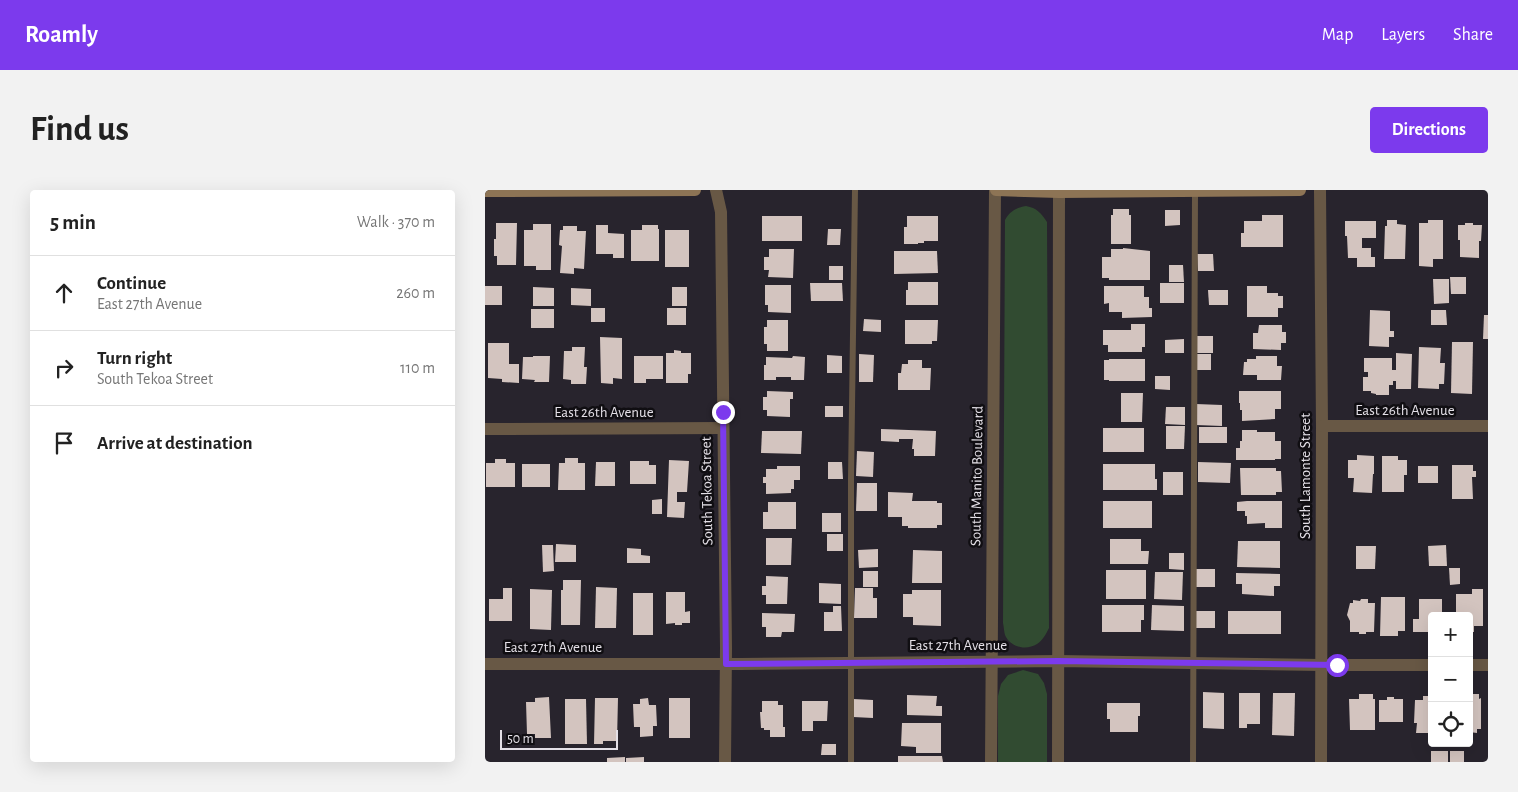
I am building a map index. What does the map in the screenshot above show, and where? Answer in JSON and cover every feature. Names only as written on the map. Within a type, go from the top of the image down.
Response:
[{"type":"street","points":[[485,191],[695,190]]},
{"type":"street","name":"South Tekoa Street","points":[[716,190],[721,212],[726,664],[725,762]]},
{"type":"street","points":[[996,190],[1300,190]]},
{"type":"street","name":"South Manito Boulevard","points":[[991,762],[996,190]]},
{"type":"street","name":"South Lamonte Street","points":[[1320,190],[1322,426],[1321,762]]},
{"type":"street","points":[[1058,762],[1059,191]]},
{"type":"street","name":"East 26th Avenue","points":[[1322,426],[1488,426]]},
{"type":"street","name":"East 26th Avenue","points":[[485,429],[723,428]]},
{"type":"street","name":"East 27th Avenue","points":[[485,664],[1058,661],[1428,665]]},
{"type":"street","points":[[1473,665],[1488,665]]},
{"type":"lane","points":[[851,762],[851,479],[855,190]]},
{"type":"lane","points":[[1193,762],[1195,191]]},
{"type":"green space","points":[[1026,206],[1038,211],[1047,222],[1049,628],[1044,637],[1033,646],[1019,647],[1007,639],[1003,623],[1005,220],[1014,210]]},
{"type":"green space","points":[[1023,670],[1038,674],[1044,683],[1047,694],[1047,762],[998,762],[998,696],[1001,684],[1008,675]]},
{"type":"building","points":[[1113,209],[1129,209],[1129,215],[1131,215],[1131,244],[1111,244],[1111,215],[1113,215]]},
{"type":"building","points":[[1165,210],[1180,210],[1180,225],[1165,226]]},
{"type":"building","points":[[1262,215],[1283,215],[1283,247],[1241,247],[1241,233],[1244,233],[1244,221],[1262,221]]},
{"type":"building","points":[[762,216],[802,216],[802,241],[762,241]]},
{"type":"building","points":[[907,216],[938,216],[938,241],[904,244],[904,227],[907,227]]},
{"type":"building","points":[[1387,220],[1397,220],[1397,224],[1406,225],[1405,259],[1384,259],[1385,226],[1387,226]]},
{"type":"building","points":[[1428,220],[1443,220],[1443,259],[1433,259],[1433,267],[1419,266],[1419,223],[1428,223]]},
{"type":"building","points":[[1345,221],[1376,221],[1376,238],[1362,238],[1362,248],[1371,248],[1371,257],[1375,257],[1375,267],[1357,267],[1357,258],[1348,258]]},
{"type":"building","points":[[496,223],[517,223],[516,265],[497,265],[497,256],[494,256]]},
{"type":"building","points":[[1465,223],[1482,225],[1481,241],[1479,241],[1479,258],[1460,257],[1458,225],[1465,225]]},
{"type":"building","points":[[533,224],[551,224],[551,270],[536,270],[536,266],[524,266],[524,230],[533,230]]},
{"type":"building","points":[[596,225],[608,225],[608,233],[624,234],[624,258],[613,258],[613,254],[596,254]]},
{"type":"building","points":[[642,225],[658,225],[659,261],[631,261],[631,230],[642,230]]},
{"type":"building","points":[[563,226],[577,226],[577,231],[586,231],[584,269],[574,268],[574,274],[560,273],[562,246],[559,245],[560,230],[563,230]]},
{"type":"building","points":[[828,229],[841,229],[840,245],[827,245]]},
{"type":"building","points":[[665,230],[689,230],[689,267],[665,267]]},
{"type":"building","points":[[1123,248],[1150,251],[1150,280],[1109,280],[1109,278],[1102,278],[1102,257],[1111,257],[1111,249]]},
{"type":"building","points":[[769,249],[794,249],[793,278],[768,277],[769,270],[764,270],[764,257],[769,257]]},
{"type":"building","points":[[894,251],[937,251],[938,273],[894,274]]},
{"type":"building","points":[[1197,254],[1213,254],[1214,271],[1198,271]]},
{"type":"building","points":[[1169,265],[1183,265],[1184,282],[1169,282]]},
{"type":"building","points":[[829,266],[843,266],[843,280],[829,280]]},
{"type":"building","points":[[1450,277],[1466,277],[1466,294],[1451,294]]},
{"type":"building","points":[[1433,279],[1449,279],[1449,303],[1434,304]]},
{"type":"building","points":[[908,282],[938,282],[938,305],[906,305]]},
{"type":"building","points":[[810,283],[842,283],[843,301],[811,301]]},
{"type":"building","points":[[1160,283],[1184,283],[1184,303],[1160,303]]},
{"type":"building","points":[[765,285],[791,285],[791,313],[768,312],[768,305],[765,305]]},
{"type":"building","points":[[485,286],[502,286],[502,305],[485,305]]},
{"type":"building","points":[[1104,286],[1144,286],[1144,297],[1149,297],[1149,308],[1152,308],[1152,317],[1122,318],[1122,312],[1109,312],[1109,303],[1104,304]]},
{"type":"building","points":[[1247,286],[1267,286],[1267,293],[1278,293],[1278,296],[1283,296],[1283,308],[1278,308],[1278,317],[1247,317]]},
{"type":"building","points":[[533,287],[554,288],[554,306],[533,306]]},
{"type":"building","points":[[672,287],[687,287],[687,306],[672,306]]},
{"type":"building","points":[[571,288],[591,289],[591,306],[571,305]]},
{"type":"building","points":[[1208,290],[1228,290],[1228,305],[1209,305]]},
{"type":"building","points":[[591,308],[605,308],[605,322],[591,322]]},
{"type":"building","points":[[667,308],[686,308],[686,325],[667,325]]},
{"type":"building","points":[[531,309],[554,309],[554,328],[531,328]]},
{"type":"building","points":[[1370,310],[1390,311],[1390,331],[1394,331],[1394,337],[1389,337],[1389,347],[1369,346]]},
{"type":"building","points":[[1431,310],[1446,310],[1447,325],[1431,325]]},
{"type":"building","points":[[1484,315],[1488,315],[1488,339],[1483,339]]},
{"type":"building","points":[[864,319],[881,320],[881,332],[863,331]]},
{"type":"building","points":[[767,320],[788,320],[788,351],[767,351],[767,344],[764,344],[764,327],[767,327]]},
{"type":"building","points":[[905,320],[938,320],[937,341],[932,341],[932,344],[905,344]]},
{"type":"building","points":[[1131,324],[1145,324],[1145,347],[1142,347],[1142,352],[1108,352],[1108,345],[1103,345],[1103,330],[1131,330]]},
{"type":"building","points":[[1259,325],[1282,325],[1282,332],[1286,332],[1286,343],[1281,343],[1281,350],[1253,349],[1253,333],[1258,333]]},
{"type":"building","points":[[1197,336],[1213,336],[1213,353],[1197,353]]},
{"type":"building","points":[[600,337],[622,338],[622,379],[613,378],[613,384],[601,383]]},
{"type":"building","points":[[1184,339],[1184,353],[1165,353],[1165,340]]},
{"type":"building","points":[[1452,342],[1473,342],[1472,394],[1451,393]]},
{"type":"building","points":[[488,343],[509,343],[509,364],[519,364],[519,383],[502,382],[502,379],[488,378]]},
{"type":"building","points":[[572,347],[585,347],[584,367],[587,367],[586,384],[571,384],[571,380],[563,379],[564,351],[572,351]]},
{"type":"building","points":[[1419,347],[1441,348],[1440,363],[1445,363],[1444,384],[1439,384],[1439,389],[1418,388]]},
{"type":"building","points":[[674,350],[681,351],[681,353],[691,353],[691,374],[688,374],[688,383],[666,383],[666,353],[674,353]]},
{"type":"building","points":[[1396,353],[1412,354],[1411,389],[1396,389],[1396,381],[1393,381],[1393,385],[1389,385],[1389,395],[1376,395],[1371,393],[1371,391],[1363,391],[1363,377],[1368,377],[1368,372],[1364,372],[1364,358],[1392,358],[1392,370],[1396,370]]},
{"type":"building","points":[[859,354],[874,355],[873,382],[859,382]]},
{"type":"building","points":[[1197,354],[1211,354],[1211,370],[1197,370]]},
{"type":"building","points":[[827,355],[842,356],[842,373],[827,373]]},
{"type":"building","points":[[550,356],[549,382],[534,382],[535,380],[522,379],[523,357]]},
{"type":"building","points":[[634,356],[663,356],[663,379],[646,379],[646,383],[634,383]]},
{"type":"building","points":[[793,356],[805,357],[804,380],[791,380],[791,377],[776,377],[776,380],[764,380],[766,357],[792,358]]},
{"type":"building","points":[[1256,356],[1277,356],[1277,366],[1282,366],[1281,380],[1257,380],[1257,375],[1243,375],[1244,362],[1247,362],[1247,359],[1256,359]]},
{"type":"building","points":[[1145,359],[1145,381],[1104,380],[1104,360]]},
{"type":"building","points":[[908,360],[922,360],[922,368],[931,368],[930,390],[898,390],[898,373],[901,373],[902,364],[908,364]]},
{"type":"building","points":[[1155,376],[1170,376],[1170,390],[1155,389]]},
{"type":"building","points":[[767,391],[793,392],[793,399],[790,399],[790,417],[767,416],[767,410],[763,410],[763,397],[767,397]]},
{"type":"building","points":[[1239,391],[1281,391],[1281,409],[1275,409],[1275,419],[1242,421]]},
{"type":"building","points":[[1121,393],[1143,393],[1142,422],[1121,422]]},
{"type":"building","points":[[1196,404],[1222,405],[1222,426],[1196,425]]},
{"type":"building","points":[[825,406],[843,406],[843,417],[825,417]]},
{"type":"building","points":[[1166,407],[1185,407],[1185,425],[1165,424]]},
{"type":"building","points":[[1166,426],[1185,426],[1184,449],[1166,449]]},
{"type":"building","points":[[1199,427],[1227,427],[1227,443],[1199,443]]},
{"type":"building","points":[[1103,428],[1144,428],[1144,452],[1103,452]]},
{"type":"building","points":[[881,429],[936,431],[935,456],[914,456],[914,449],[912,449],[913,439],[899,439],[899,442],[881,441]]},
{"type":"building","points":[[1242,430],[1275,432],[1275,441],[1281,441],[1281,459],[1236,460],[1236,448],[1240,448]]},
{"type":"building","points":[[762,431],[802,431],[801,454],[761,453]]},
{"type":"building","points":[[857,451],[874,452],[873,477],[856,476]]},
{"type":"building","points":[[1357,455],[1374,456],[1372,493],[1353,492],[1354,478],[1348,478],[1348,460],[1357,460]]},
{"type":"building","points":[[1382,456],[1398,456],[1398,460],[1407,460],[1407,475],[1404,475],[1404,492],[1382,492]]},
{"type":"building","points":[[565,458],[578,458],[578,463],[585,463],[585,490],[558,490],[559,463],[565,463]]},
{"type":"building","points":[[495,459],[506,459],[506,463],[515,463],[515,487],[486,487],[486,463],[495,463]]},
{"type":"building","points":[[669,460],[689,461],[687,492],[677,492],[677,502],[685,502],[684,518],[667,517]]},
{"type":"building","points":[[630,461],[649,461],[649,465],[656,465],[656,484],[630,484]]},
{"type":"building","points":[[596,462],[615,462],[615,486],[595,486]]},
{"type":"building","points":[[828,462],[842,462],[843,479],[828,479]]},
{"type":"building","points":[[1198,462],[1231,463],[1230,483],[1198,482]]},
{"type":"building","points":[[522,464],[550,464],[550,487],[522,487]]},
{"type":"building","points":[[1103,464],[1155,464],[1157,490],[1103,490]]},
{"type":"building","points":[[1452,465],[1473,465],[1476,477],[1472,477],[1473,499],[1452,499]]},
{"type":"building","points":[[777,466],[800,466],[800,480],[794,480],[794,489],[791,489],[791,493],[766,494],[766,483],[763,483],[763,477],[766,477],[766,469],[777,469]]},
{"type":"building","points":[[1418,466],[1438,466],[1438,483],[1418,483]]},
{"type":"building","points":[[1240,468],[1276,468],[1276,471],[1281,471],[1282,492],[1276,492],[1276,495],[1241,495]]},
{"type":"building","points":[[1163,472],[1183,472],[1183,495],[1163,495]]},
{"type":"building","points":[[857,483],[877,483],[877,511],[856,511]]},
{"type":"building","points":[[888,492],[913,493],[912,501],[937,501],[937,503],[942,503],[942,525],[937,525],[937,528],[908,528],[908,526],[902,526],[902,517],[888,517]]},
{"type":"building","points":[[662,499],[662,514],[652,514],[652,500]]},
{"type":"building","points":[[1103,501],[1152,501],[1152,528],[1103,528]]},
{"type":"building","points":[[1282,501],[1282,528],[1265,528],[1265,523],[1247,524],[1245,511],[1237,511],[1237,502]]},
{"type":"building","points":[[768,502],[796,502],[796,529],[763,529],[763,512],[768,512]]},
{"type":"building","points":[[822,513],[841,513],[841,532],[822,532]]},
{"type":"building","points":[[827,534],[843,534],[843,551],[827,551]]},
{"type":"building","points":[[766,538],[792,538],[791,565],[766,565]]},
{"type":"building","points":[[1110,539],[1141,539],[1141,551],[1149,551],[1148,564],[1110,564]]},
{"type":"building","points":[[1238,541],[1280,541],[1280,568],[1237,567]]},
{"type":"building","points":[[556,544],[576,545],[576,562],[555,562]]},
{"type":"building","points":[[542,545],[553,545],[554,571],[543,572]]},
{"type":"building","points":[[1446,545],[1447,566],[1429,566],[1428,546]]},
{"type":"building","points":[[1356,546],[1376,546],[1375,569],[1356,569]]},
{"type":"building","points":[[627,548],[641,549],[641,555],[650,556],[650,563],[627,563]]},
{"type":"building","points":[[878,549],[878,567],[859,568],[858,550]]},
{"type":"building","points":[[913,550],[942,551],[942,583],[912,583]]},
{"type":"building","points":[[1169,553],[1184,553],[1184,570],[1169,569]]},
{"type":"building","points":[[1449,568],[1460,568],[1460,584],[1450,585]]},
{"type":"building","points":[[1196,569],[1215,569],[1215,587],[1196,587]]},
{"type":"building","points":[[1106,570],[1146,570],[1146,599],[1106,599]]},
{"type":"building","points":[[863,571],[878,571],[878,587],[863,587]]},
{"type":"building","points":[[1155,572],[1183,572],[1182,600],[1154,599]]},
{"type":"building","points":[[1236,573],[1280,574],[1280,586],[1274,586],[1274,596],[1242,594],[1242,584],[1236,584]]},
{"type":"building","points":[[766,576],[788,577],[787,604],[766,604],[766,595],[762,595],[762,586],[766,586]]},
{"type":"building","points":[[563,580],[581,580],[580,625],[561,625],[561,590],[563,590]]},
{"type":"building","points":[[819,583],[841,584],[841,604],[819,603]]},
{"type":"building","points":[[596,587],[617,588],[616,628],[595,628]]},
{"type":"building","points":[[503,588],[512,588],[512,621],[489,621],[489,599],[503,599]]},
{"type":"building","points":[[855,588],[873,588],[873,598],[877,598],[877,618],[854,618]]},
{"type":"building","points":[[530,589],[552,590],[551,630],[530,629]]},
{"type":"building","points":[[1472,589],[1483,589],[1483,626],[1474,626],[1474,632],[1473,612],[1456,612],[1456,594],[1472,594]]},
{"type":"building","points":[[912,590],[941,590],[941,626],[913,625],[913,617],[903,617],[903,594],[912,594]]},
{"type":"building","points":[[666,592],[685,592],[685,612],[690,611],[690,623],[682,623],[682,625],[675,625],[675,623],[666,624]]},
{"type":"building","points":[[633,593],[653,593],[653,635],[633,635]]},
{"type":"building","points":[[1381,597],[1405,597],[1405,631],[1398,631],[1398,636],[1380,636]]},
{"type":"building","points":[[1361,599],[1368,599],[1368,603],[1375,603],[1374,632],[1359,634],[1359,632],[1350,632],[1350,621],[1347,615],[1350,603],[1353,603],[1353,600],[1360,601]]},
{"type":"building","points":[[1419,599],[1442,599],[1442,612],[1428,612],[1428,632],[1413,632],[1413,619],[1419,619]]},
{"type":"building","points":[[1102,605],[1144,605],[1144,620],[1141,620],[1141,632],[1102,632]]},
{"type":"building","points":[[1152,605],[1184,606],[1184,631],[1151,630]]},
{"type":"building","points":[[833,606],[841,606],[842,631],[824,631],[824,612],[833,612]]},
{"type":"building","points":[[1196,611],[1215,611],[1215,628],[1196,628]]},
{"type":"building","points":[[1228,611],[1281,611],[1281,634],[1228,634]]},
{"type":"building","points":[[762,613],[795,614],[794,632],[782,632],[781,637],[766,637],[766,627],[762,627]]},
{"type":"building","points":[[1203,692],[1224,693],[1224,729],[1203,728]]},
{"type":"building","points":[[1239,693],[1260,693],[1260,724],[1247,724],[1247,728],[1239,728]]},
{"type":"building","points":[[1273,693],[1295,693],[1294,736],[1272,735]]},
{"type":"building","points":[[1359,694],[1373,694],[1373,699],[1375,699],[1375,730],[1350,730],[1349,699],[1359,699]]},
{"type":"building","points":[[1473,694],[1479,694],[1479,699],[1481,698],[1481,729],[1477,729],[1477,733],[1473,732]]},
{"type":"building","points":[[907,695],[937,696],[936,706],[942,706],[942,716],[907,715]]},
{"type":"building","points":[[1423,696],[1428,696],[1428,733],[1416,733],[1417,723],[1414,723],[1415,700],[1423,700]]},
{"type":"building","points":[[549,697],[551,738],[535,738],[535,734],[527,734],[526,702],[535,702],[535,698]]},
{"type":"building","points":[[1387,697],[1403,699],[1403,722],[1379,722],[1379,700],[1387,700]]},
{"type":"building","points":[[595,698],[618,698],[617,741],[603,741],[603,744],[594,744]]},
{"type":"building","points":[[648,698],[649,705],[656,705],[657,726],[653,726],[653,736],[640,737],[640,727],[634,727],[633,704],[640,704],[640,699]]},
{"type":"building","points":[[669,698],[690,698],[690,738],[669,738]]},
{"type":"building","points":[[565,699],[586,699],[587,744],[565,744]]},
{"type":"building","points":[[853,699],[873,700],[873,718],[853,717]]},
{"type":"building","points":[[762,701],[778,701],[778,705],[783,705],[785,737],[770,737],[770,730],[761,728],[760,712],[762,712]]},
{"type":"building","points":[[802,701],[828,701],[827,721],[813,721],[813,731],[802,731]]},
{"type":"building","points":[[1107,703],[1140,703],[1138,732],[1110,732],[1110,719],[1107,719]]},
{"type":"building","points":[[902,723],[941,723],[941,753],[916,753],[916,747],[901,746]]},
{"type":"building","points":[[822,744],[836,744],[836,755],[821,755]]},
{"type":"building","points":[[1431,751],[1448,751],[1448,762],[1431,762]]},
{"type":"building","points":[[1450,751],[1464,751],[1464,762],[1450,762]]},
{"type":"building","points":[[898,756],[942,756],[943,762],[898,762]]},
{"type":"building","points":[[625,757],[625,762],[607,762],[607,758]]},
{"type":"building","points":[[644,757],[644,762],[626,762],[626,758]]},
{"type":"route","points":[[723,412],[726,664],[1058,661],[1337,665]]}]
